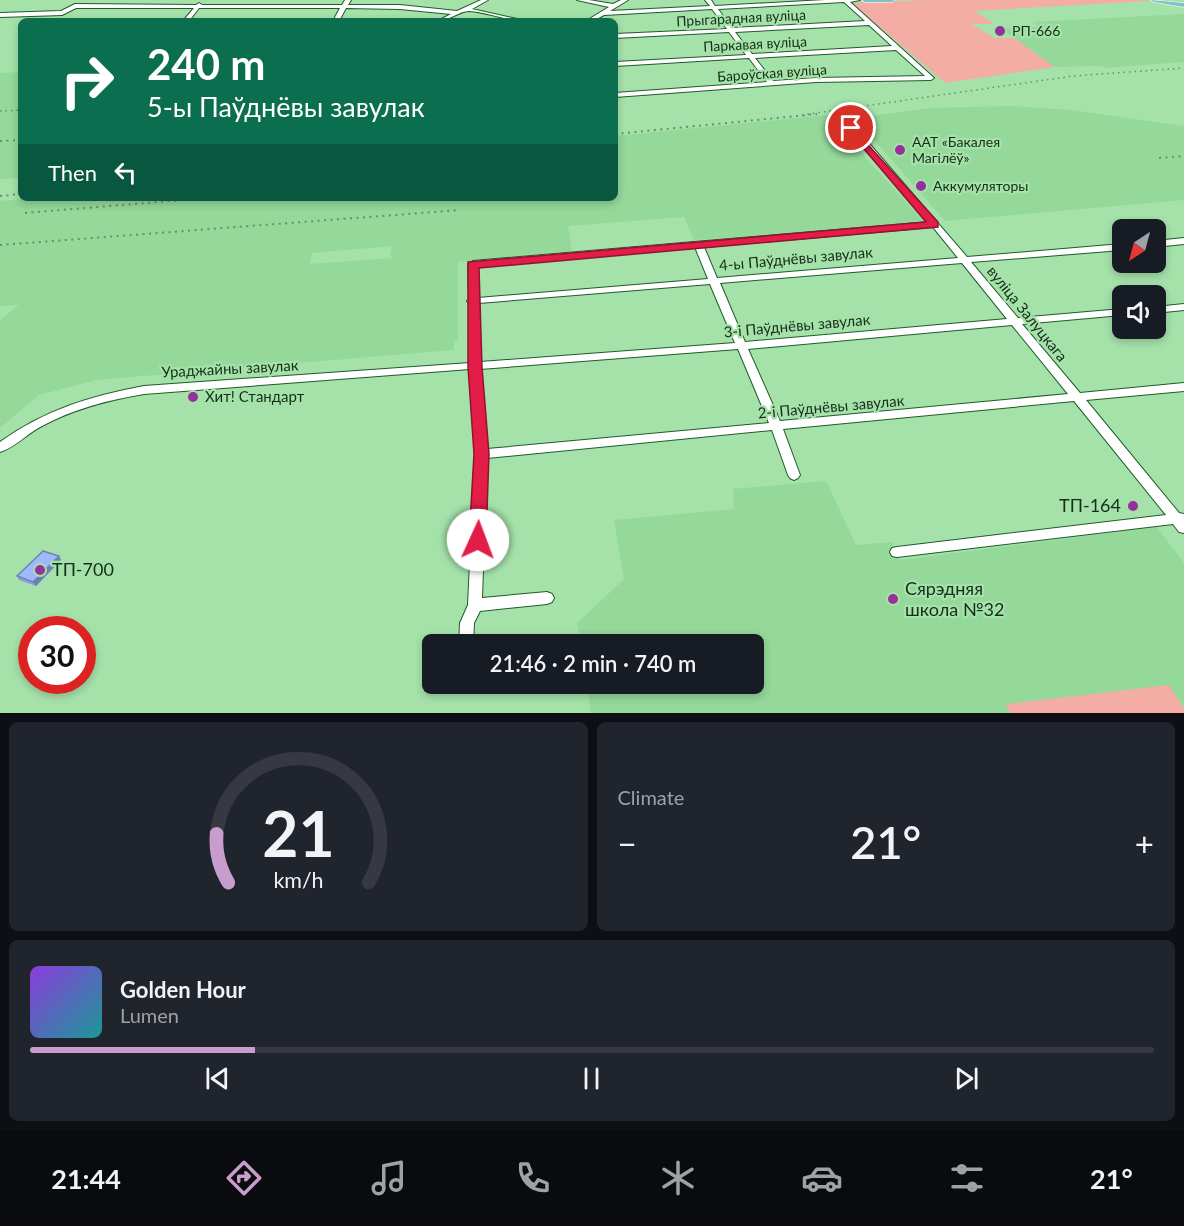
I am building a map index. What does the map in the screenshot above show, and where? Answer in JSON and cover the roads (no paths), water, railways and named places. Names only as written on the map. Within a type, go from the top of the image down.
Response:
[{"type":"main road","points":[[865,0],[892,0]]},
{"type":"main road","points":[[1154,0],[1184,5]]},
{"type":"street","points":[[0,15],[62,13],[83,0]]},
{"type":"street","points":[[188,18],[204,0]]},
{"type":"street","points":[[338,18],[348,0]]},
{"type":"street","points":[[448,18],[485,0]]},
{"type":"street","points":[[580,0],[613,6]]},
{"type":"street","points":[[595,18],[625,0]]},
{"type":"street","points":[[708,0],[771,83]]},
{"type":"street","points":[[604,13],[856,0]]},
{"type":"street","points":[[847,2],[896,48]]},
{"type":"street","points":[[75,6],[400,7],[459,13]]},
{"type":"street","points":[[466,9],[509,18]]},
{"type":"street","name":"Прыгарадная вуліца","points":[[618,36],[868,23]]},
{"type":"street","name":"Паркавая вуліца","points":[[618,64],[896,48]]},
{"type":"street","name":"Бароўская вуліца","points":[[618,95],[764,86],[771,83],[931,78],[903,51],[896,48]]},
{"type":"street","name":"вуліца Залуцкага","points":[[845,121],[964,260],[1075,398],[1182,521]]},
{"type":"street","points":[[466,634],[467,623],[475,605],[481,454],[472,301],[473,264],[934,224]]},
{"type":"street","points":[[1166,243],[1184,241]]},
{"type":"street","points":[[698,244],[777,428],[794,475]]},
{"type":"street","name":"4-ы Паўднёвы завулак","points":[[472,301],[1112,248]]},
{"type":"street","points":[[1166,309],[1184,307]]},
{"type":"street","name":"3-і Паўднёвы завулак","points":[[475,367],[1112,313]]},
{"type":"street","name":"Ураджайны завулак","points":[[0,448],[35,424],[90,399],[144,390],[475,367]]},
{"type":"street","name":"2-і Паўднёвы завулак","points":[[481,454],[777,428],[1184,387]]},
{"type":"street","points":[[897,552],[1182,521]]},
{"type":"street","points":[[475,605],[547,598]]},
{"type":"railway","points":[[802,115],[1073,76],[1184,68]]},
{"type":"railway","points":[[0,111],[18,110]]},
{"type":"railway","points":[[618,134],[817,114]]},
{"type":"railway","points":[[0,141],[18,140]]},
{"type":"railway","points":[[1159,158],[1184,156]]},
{"type":"railway","points":[[0,196],[18,194]]},
{"type":"railway","points":[[25,213],[170,201]]},
{"type":"railway","points":[[0,245],[460,210]]},
{"type":"place","name":"РП-666","points":[[1000,31]]},
{"type":"place","name":"ААТ «Бакалея Магілёў»","points":[[900,150]]},
{"type":"place","name":"Аккумуляторы","points":[[921,186]]},
{"type":"place","name":"Хит! Стандарт","points":[[193,397]]},
{"type":"place","name":"ТП-164","points":[[1133,506]]},
{"type":"place","name":"ТП-700","points":[[40,570]]},
{"type":"place","name":"Сярэдняя школа №32","points":[[893,599]]}]
